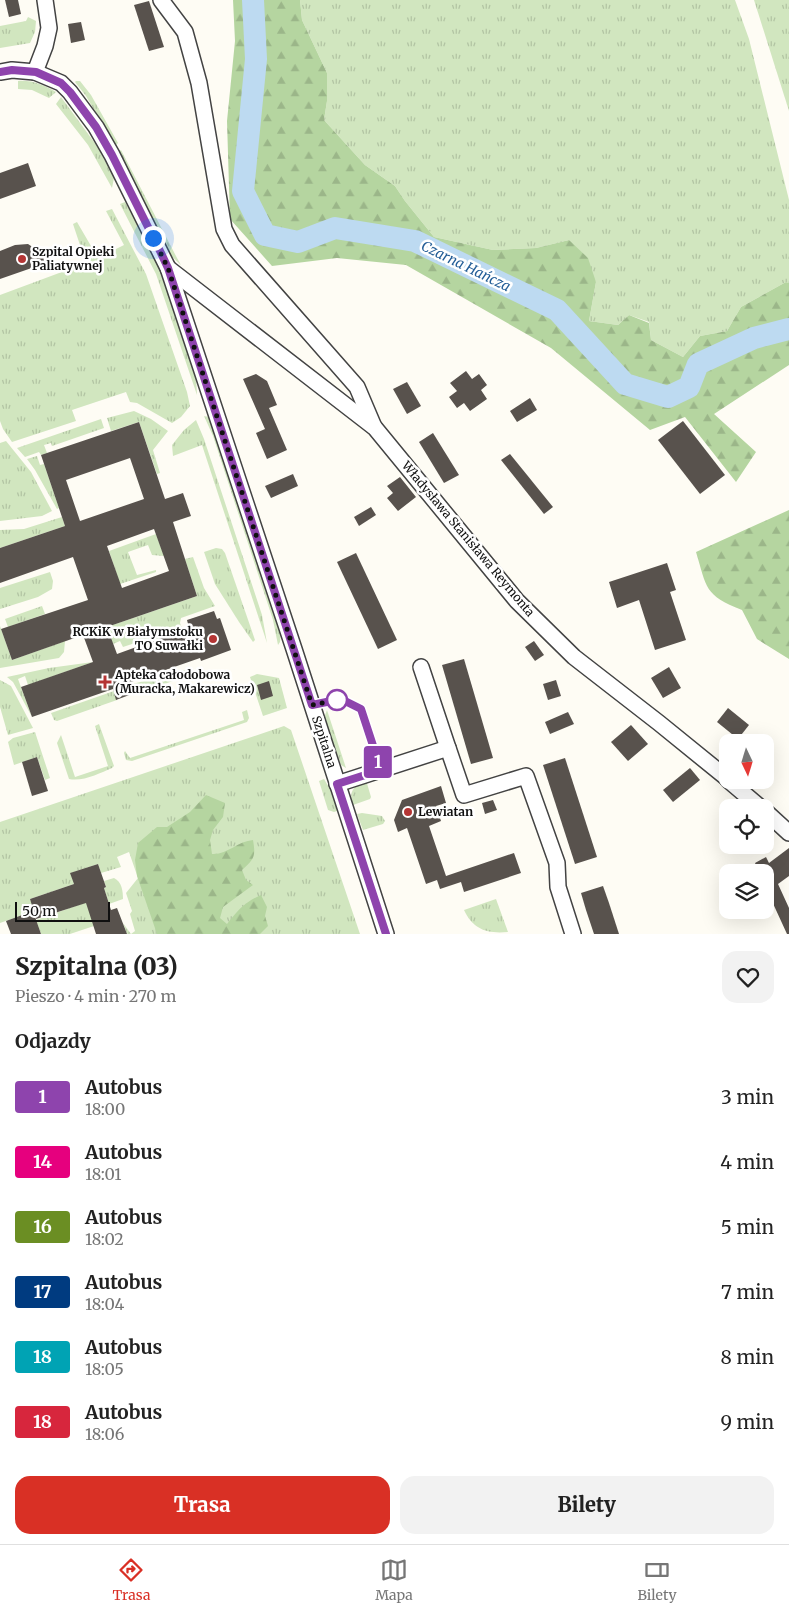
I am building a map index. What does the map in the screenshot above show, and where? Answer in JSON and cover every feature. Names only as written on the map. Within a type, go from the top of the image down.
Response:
[{"type":"street","points":[[36,72],[46,46],[49,28],[45,0]]},
{"type":"street","name":"Władysława Stanisława Reymonta","points":[[161,0],[186,32],[198,83],[224,228],[232,245],[357,387],[374,428]]},
{"type":"street","name":"Szpitalna","points":[[0,72],[12,70],[36,72],[66,87],[86,113],[112,155],[168,268],[386,934]]},
{"type":"street","name":"Władysława Stanisława Reymonta","points":[[168,268],[374,428],[517,602],[574,657],[719,773]]},
{"type":"street","points":[[421,667],[464,795],[526,776],[557,863],[558,888],[573,934]]},
{"type":"street","points":[[337,784],[448,748]]},
{"type":"street","name":"Władysława Stanisława Reymonta","points":[[738,789],[750,799]]},
{"type":"street","points":[[774,819],[789,833]]},
{"type":"green space","points":[[233,0],[300,0],[302,20],[327,73],[327,101],[324,120],[365,165],[395,186],[434,237],[493,250],[536,248],[569,240],[588,258],[596,282],[589,321],[618,325],[629,315],[649,323],[651,340],[683,357],[700,336],[727,331],[741,307],[786,282],[789,283],[789,365],[714,414],[756,452],[736,482],[685,417],[650,430],[551,348],[406,265],[337,258],[272,266],[230,219],[227,121],[235,41]]},
{"type":"green space","points":[[300,0],[735,0],[749,39],[789,200],[789,283],[786,282],[741,307],[727,331],[700,336],[683,357],[651,340],[649,322],[629,315],[618,325],[589,321],[596,282],[569,240],[536,248],[493,250],[434,237],[395,186],[365,165],[324,120],[327,101],[327,73],[302,20]]},
{"type":"green space","points":[[754,0],[789,0],[789,111]]},
{"type":"green space","points":[[28,17],[36,21],[35,32],[30,43],[0,48],[0,26],[26,21]]},
{"type":"green space","points":[[18,81],[28,81],[56,92],[49,98],[32,90],[18,89]]},
{"type":"green space","points":[[80,81],[91,95],[118,143],[115,146],[86,96],[75,82]]},
{"type":"green space","points":[[61,97],[97,146],[114,178],[112,188],[88,145],[56,104]]},
{"type":"green space","points":[[121,150],[181,265],[169,254],[118,152]]},
{"type":"green space","points":[[125,202],[150,247],[168,291],[196,377],[197,395],[156,274],[120,204]]},
{"type":"green space","points":[[112,209],[146,274],[187,392],[190,406],[181,417],[172,423],[137,403],[130,402],[126,392],[72,410],[76,421],[12,442],[0,421],[0,295],[86,263],[73,224],[77,222],[98,258],[124,245],[106,211]]},
{"type":"green space","points":[[134,411],[151,419],[168,431],[153,450],[160,473],[157,474],[139,422],[111,431],[107,418]]},
{"type":"green space","points":[[204,416],[209,417],[281,633],[278,645],[273,620],[213,436]]},
{"type":"green space","points":[[101,419],[104,428],[52,446],[51,443],[44,445],[47,453],[41,455],[39,452],[25,457],[17,448]]},
{"type":"green space","points":[[196,420],[262,615],[267,643],[202,445],[173,456],[172,445],[184,430]]},
{"type":"green space","points":[[6,441],[31,472],[52,511],[42,516],[0,521],[0,443]]},
{"type":"green space","points":[[37,456],[40,465],[44,464],[59,508],[57,509],[27,459]]},
{"type":"green space","points":[[789,510],[789,659],[757,639],[742,610],[720,600],[714,595],[705,582],[696,552]]},
{"type":"green space","points":[[62,517],[65,526],[0,548],[0,530],[24,529]]},
{"type":"green space","points":[[156,534],[164,556],[152,555],[148,545],[128,552],[137,575],[156,570],[156,572],[120,584],[109,551]]},
{"type":"green space","points":[[216,548],[222,549],[225,553],[255,640],[253,642],[215,584],[204,552]]},
{"type":"green space","points":[[193,557],[204,588],[215,606],[181,618],[180,623],[183,631],[139,646],[138,642],[123,647],[120,641],[113,644],[107,627],[197,596],[185,559]]},
{"type":"green space","points":[[50,572],[53,581],[52,589],[38,597],[0,609],[0,588]]},
{"type":"green space","points":[[42,606],[45,614],[8,627],[5,619]]},
{"type":"green space","points":[[0,626],[12,660],[65,641],[64,652],[59,658],[0,668]]},
{"type":"green space","points":[[93,662],[28,685],[25,676],[18,679],[32,717],[13,682],[7,677],[49,668]]},
{"type":"green space","points":[[189,669],[190,675],[133,695],[129,685]]},
{"type":"green space","points":[[257,674],[279,678],[287,708],[263,716],[250,677]]},
{"type":"green space","points":[[0,680],[11,686],[33,728],[8,735],[0,707]]},
{"type":"green space","points":[[114,691],[117,700],[57,721],[54,720],[51,713]]},
{"type":"green space","points":[[247,710],[249,718],[247,722],[132,761],[126,760],[125,751],[130,758],[244,720],[242,712]]},
{"type":"green space","points":[[327,710],[346,768],[341,765],[324,718]]},
{"type":"green space","points":[[99,724],[114,766],[86,778],[69,779],[57,743],[61,735],[75,777],[108,766],[95,726]]},
{"type":"green space","points":[[284,726],[291,730],[360,934],[131,934],[135,931],[130,914],[132,911],[126,893],[138,878],[129,852],[117,857],[121,867],[101,873],[98,864],[71,873],[74,884],[30,899],[34,911],[0,923],[0,822]]},
{"type":"green space","points":[[35,732],[50,778],[45,780],[37,757],[14,765],[8,742],[13,738]]},
{"type":"green space","points":[[324,779],[340,810],[334,812],[328,810],[319,781]]},
{"type":"green space","points":[[366,780],[370,799],[353,805],[351,796],[353,790],[358,784]]},
{"type":"green space","points":[[206,795],[225,803],[223,817],[213,830],[210,840],[212,854],[223,852],[253,840],[254,846],[253,857],[242,870],[246,880],[253,885],[223,907],[220,918],[227,924],[242,907],[261,895],[267,907],[265,916],[268,926],[260,934],[157,934],[137,876],[135,860],[138,843],[157,827],[167,827],[190,812]]},
{"type":"green space","points":[[357,814],[382,816],[385,821],[383,824],[363,830]]},
{"type":"green space","points":[[114,878],[120,884],[123,899],[109,904],[104,881]]},
{"type":"green space","points":[[496,899],[508,932],[493,932],[481,929],[472,922],[464,910]]},
{"type":"green space","points":[[87,902],[94,926],[70,934],[41,934],[36,920]]},
{"type":"green space","points":[[123,923],[131,934],[127,934]]},
{"type":"building","points":[[5,0],[18,0],[21,14],[9,17]]},
{"type":"building","points":[[149,1],[164,47],[149,51],[134,5]]},
{"type":"building","points":[[81,22],[85,40],[71,43],[68,24]]},
{"type":"building","points":[[28,163],[36,186],[0,199],[0,173]]},
{"type":"building","name":"Szpital Opieki Paliatywnej","points":[[28,244],[43,254],[46,263],[0,279],[0,251],[15,245]]},
{"type":"building","points":[[466,371],[472,379],[479,374],[487,385],[481,390],[487,399],[470,411],[464,403],[457,408],[449,397],[457,391],[450,383]]},
{"type":"building","points":[[256,374],[267,381],[277,405],[269,408],[287,450],[267,459],[256,433],[265,429],[243,379]]},
{"type":"building","points":[[407,382],[421,406],[407,414],[393,389]]},
{"type":"building","points":[[530,398],[537,410],[517,422],[510,411]]},
{"type":"building","points":[[683,421],[725,475],[700,494],[658,440]]},
{"type":"building","points":[[139,422],[165,499],[183,493],[191,516],[173,522],[197,596],[107,627],[117,654],[189,628],[187,620],[214,611],[217,619],[220,618],[231,650],[201,661],[200,658],[128,683],[132,694],[116,700],[113,689],[32,717],[21,687],[93,662],[83,635],[12,660],[1,629],[88,600],[73,557],[0,583],[0,548],[65,526],[41,455]],"holes":[[[130,458],[144,499],[80,521],[66,480]],[[154,529],[169,571],[122,588],[107,546]]]},
{"type":"building","points":[[433,433],[459,475],[444,483],[419,442]]},
{"type":"building","points":[[510,454],[553,507],[544,514],[501,460]]},
{"type":"building","points":[[293,474],[298,486],[271,498],[265,486]]},
{"type":"building","points":[[400,477],[416,497],[398,511],[387,498],[393,493],[387,486]]},
{"type":"building","points":[[371,507],[376,515],[359,526],[354,517]]},
{"type":"building","points":[[356,553],[397,640],[378,649],[337,562]]},
{"type":"building","points":[[667,563],[676,590],[670,592],[686,640],[655,650],[639,600],[617,608],[609,582]]},
{"type":"building","points":[[534,641],[544,655],[535,661],[525,647]]},
{"type":"building","points":[[464,659],[493,758],[471,764],[442,665]]},
{"type":"building","points":[[669,667],[681,688],[663,698],[651,678]]},
{"type":"building","points":[[556,680],[561,696],[548,700],[543,684]]},
{"type":"building","points":[[269,681],[273,696],[261,700],[257,685]]},
{"type":"building","points":[[728,708],[749,725],[742,734],[732,734],[717,722]]},
{"type":"building","points":[[568,712],[574,724],[550,734],[545,722]]},
{"type":"building","points":[[631,725],[648,744],[628,761],[611,742]]},
{"type":"building","points":[[37,757],[48,791],[32,796],[22,762]]},
{"type":"building","points":[[565,758],[597,857],[575,864],[543,765]]},
{"type":"building","points":[[690,768],[700,780],[673,802],[663,790]]},
{"type":"building","points":[[441,786],[446,803],[436,806],[441,821],[429,826],[446,876],[514,853],[521,873],[464,892],[461,882],[440,889],[437,880],[426,884],[407,828],[398,832],[394,820],[402,800]]},
{"type":"building","points":[[493,800],[497,810],[485,814],[482,803]]},
{"type":"building","points":[[789,848],[789,876],[778,884],[789,908],[789,934],[787,934],[774,906],[774,864],[755,863],[766,857],[769,863]]},
{"type":"building","points":[[98,864],[111,910],[117,908],[127,934],[96,934],[86,903],[36,919],[30,899],[74,884],[70,873]]},
{"type":"building","points":[[603,886],[619,934],[594,934],[581,893]]},
{"type":"building","points":[[33,911],[41,934],[11,934],[6,921]]},
{"type":"waterway","name":"Czarna Hańcza","points":[[253,0],[256,59],[243,191],[265,235],[298,242],[335,228],[415,241],[557,310],[625,384],[668,397],[689,387],[698,364],[754,338],[789,329]]},
{"type":"bus line","name":"1","points":[[0,72],[12,70],[36,72],[61,83],[77,99],[112,155],[168,268],[312,705],[341,699],[361,709],[371,739],[381,770],[337,784],[386,934]]},
{"type":"place","name":"Szpital Opieki Paliatywnej","points":[[22,259]]},
{"type":"place","name":"RCKiK w Białymstoku TO Suwałki","points":[[213,639]]},
{"type":"place","name":"Apteka całodobowa (Muracka, Makarewicz)","points":[[105,682]]},
{"type":"place","name":"Lewiatan","points":[[408,812]]},
{"type":"route","points":[[153,238],[168,268],[312,705],[337,700]]}]
